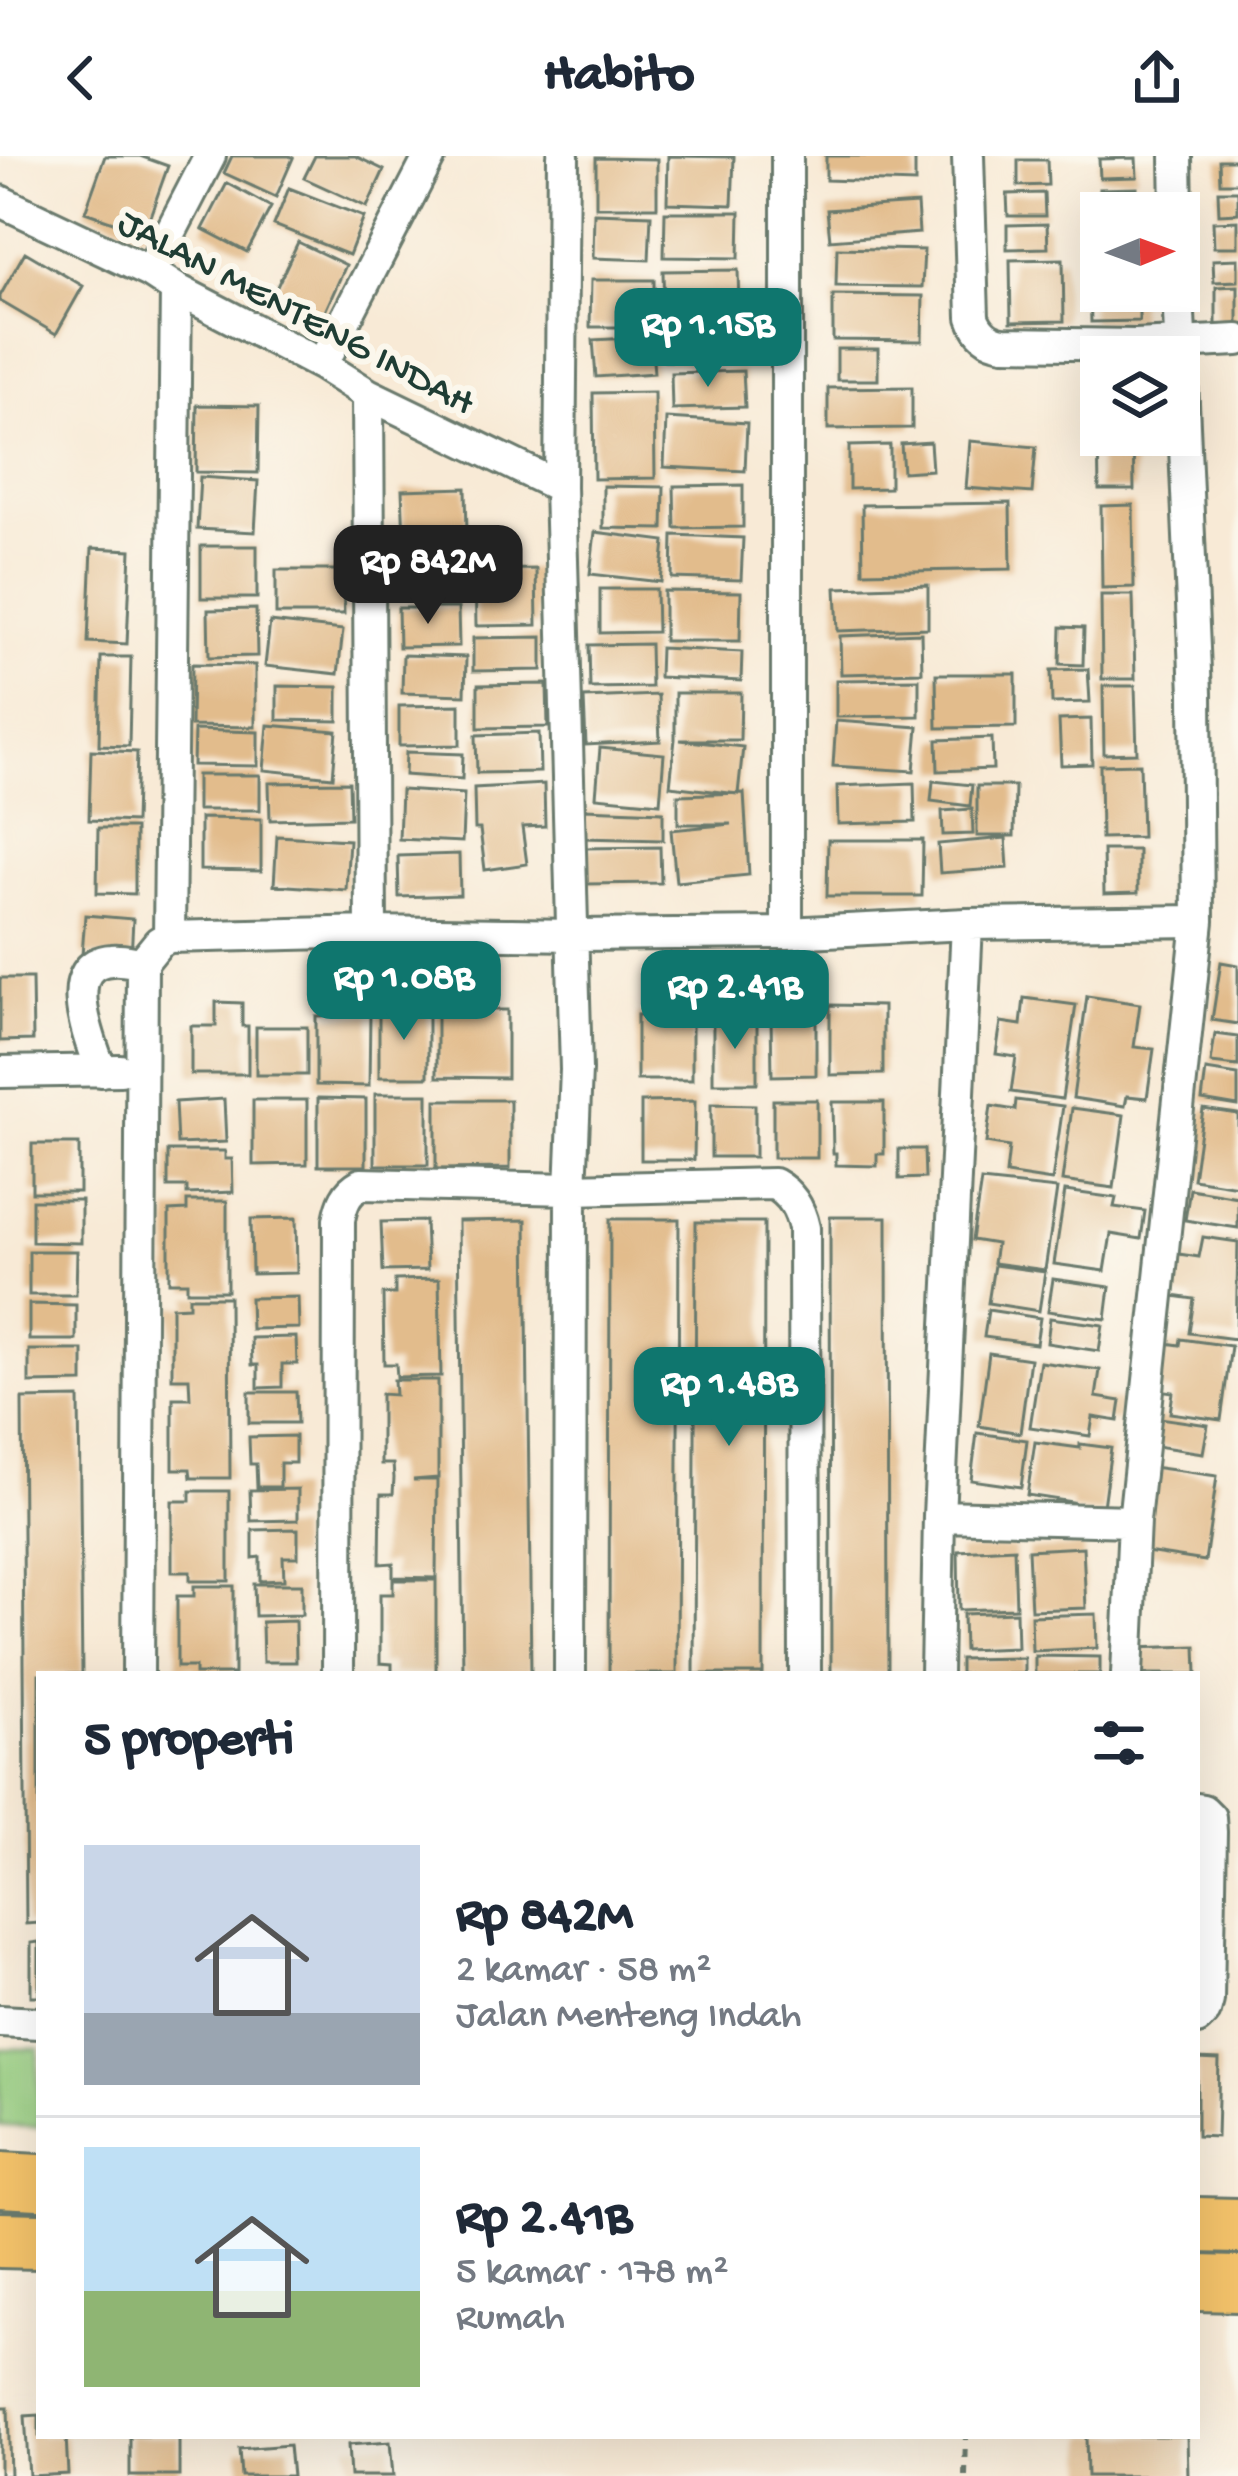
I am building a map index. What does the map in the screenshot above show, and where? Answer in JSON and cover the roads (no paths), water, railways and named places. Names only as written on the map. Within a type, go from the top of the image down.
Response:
[{"type":"highway","points":[[0,2180],[36,2182]]},
{"type":"highway","points":[[1200,2224],[1238,2226]]},
{"type":"highway","points":[[0,2240],[36,2241]]},
{"type":"highway","points":[[1200,2283],[1238,2284]]},
{"type":"street","points":[[169,937],[163,280],[210,156]]},
{"type":"street","points":[[322,365],[430,156]]},
{"type":"street","points":[[563,156],[560,487],[576,1070],[569,1671]]},
{"type":"street","points":[[787,156],[787,933]]},
{"type":"street","points":[[968,156],[973,317],[983,335],[1004,343],[1080,343]]},
{"type":"street","points":[[1176,156],[1177,192]]},
{"type":"street","name":"JALAN MENTENG INDAH","points":[[0,201],[163,280],[368,394],[560,487]]},
{"type":"street","points":[[1200,343],[1238,340]]},
{"type":"street","points":[[368,394],[371,932]]},
{"type":"street","points":[[1127,1671],[1134,1521],[1198,921],[1196,693],[1184,456]]},
{"type":"street","points":[[138,1671],[142,963],[159,942],[169,937],[371,932],[787,933],[967,924],[1198,921]]},
{"type":"street","points":[[936,1671],[967,924]]},
{"type":"street","points":[[101,1071],[82,1018],[85,980],[94,966],[108,960],[142,963]]},
{"type":"street","points":[[0,1072],[141,1069]]},
{"type":"street","points":[[338,1671],[341,1205],[361,1184],[572,1189],[774,1184],[792,1199],[804,1228],[805,1671]]},
{"type":"street","points":[[939,1516],[1134,1521]]},
{"type":"street","points":[[1200,1810],[1210,1817],[1208,2000],[1200,2016]]},
{"type":"street","points":[[0,2020],[36,2023]]}]
